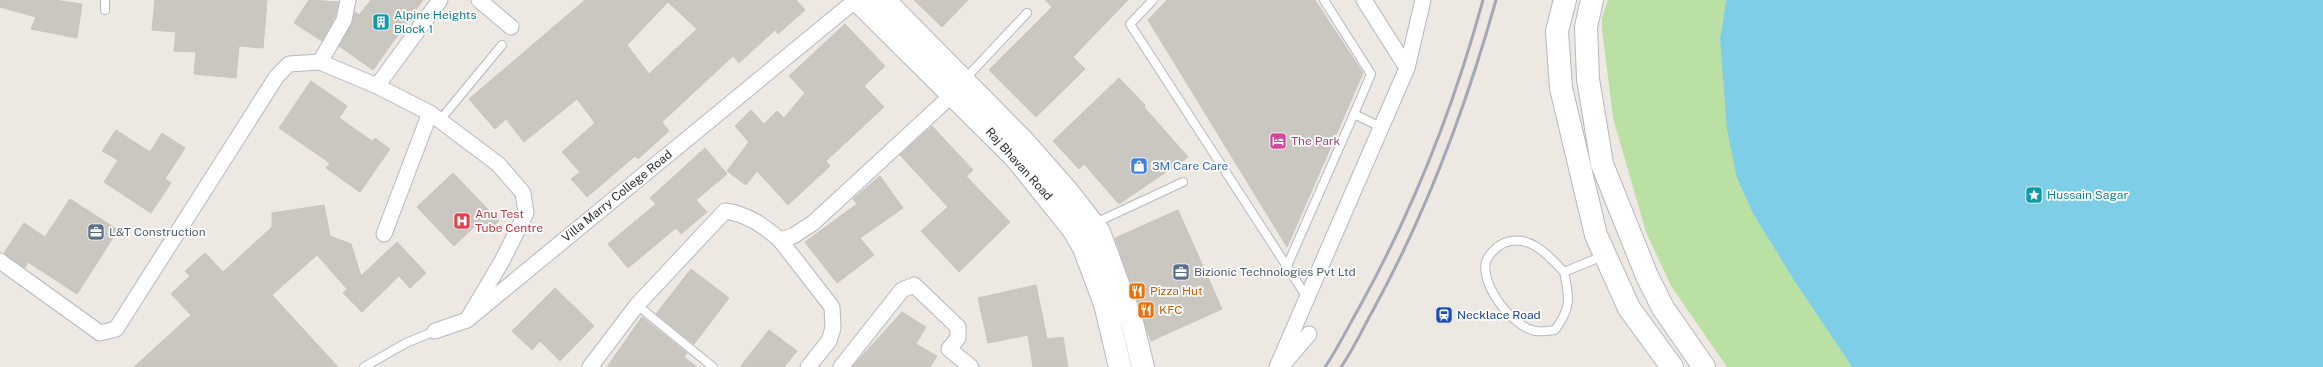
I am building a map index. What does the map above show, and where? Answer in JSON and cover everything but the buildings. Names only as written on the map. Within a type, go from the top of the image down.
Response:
[{"type":"main road","name":"Raj Bhavan Road","points":[[856,0],[1023,141],[1067,191],[1093,224],[1099,232],[1132,322],[1143,367]]},
{"type":"main road","name":"Raj Bhavan Road","points":[[884,0],[958,87],[1073,228],[1084,248],[1105,304],[1120,367]]},
{"type":"main road","points":[[1565,0],[1557,31],[1561,88],[1596,235],[1629,308],[1672,367]]},
{"type":"main road","points":[[1592,0],[1586,27],[1588,79],[1602,164],[1647,276],[1660,302],[1704,367]]},
{"type":"street","points":[[320,62],[344,20],[348,0]]},
{"type":"street","points":[[377,86],[440,0]]},
{"type":"street","points":[[479,0],[511,27]]},
{"type":"street","name":"Villa Marry College Road","points":[[435,331],[467,320],[856,0]]},
{"type":"street","points":[[1364,0],[1407,68]]},
{"type":"street","points":[[1277,367],[1383,128],[1407,68],[1423,0]]},
{"type":"street","points":[[0,261],[100,333],[116,329],[277,76],[289,64],[320,62],[377,86],[435,116],[498,164],[523,193],[526,213],[505,255],[467,320]]},
{"type":"street","points":[[780,240],[793,236],[813,223],[958,87]]},
{"type":"street","points":[[384,234],[435,116]]},
{"type":"street","points":[[590,367],[637,305],[725,211],[741,213],[767,228],[780,240],[832,307],[833,328],[829,341],[808,367]]},
{"type":"street","points":[[841,367],[902,290],[914,286],[958,327],[958,338],[949,349],[971,367]]},
{"type":"street","points":[[1281,367],[1309,334]]},
{"type":"lane","points":[[105,0],[105,10]]},
{"type":"lane","points":[[1153,0],[1130,24],[1308,299]]},
{"type":"lane","points":[[1287,266],[1372,74],[1324,0]]},
{"type":"lane","points":[[958,87],[1027,13]]},
{"type":"lane","points":[[435,116],[502,45]]},
{"type":"lane","points":[[1354,114],[1383,128]]},
{"type":"lane","points":[[1093,224],[1183,182]]},
{"type":"lane","points":[[1513,239],[1534,244],[1564,272],[1569,294],[1566,315],[1554,330],[1536,331],[1515,322],[1498,301],[1488,281],[1486,262],[1497,245],[1513,239]]},
{"type":"lane","points":[[1564,272],[1606,255]]},
{"type":"lane","points":[[637,305],[713,367]]},
{"type":"lane","name":"Villa Marry College Road","points":[[364,367],[406,343],[435,331]]},
{"type":"green space","points":[[1608,0],[1726,0],[1720,39],[1737,178],[1752,212],[1793,279],[1852,367],[1727,367],[1671,286],[1646,232],[1613,118],[1602,29],[1602,17]]},
{"type":"water","name":"Hussain Sagar","points":[[1726,0],[2323,0],[2323,367],[1852,367],[1793,279],[1752,212],[1737,178],[1727,130],[1720,39]]},
{"type":"railway","points":[[1325,367],[1339,345],[1379,270],[1415,195],[1459,79],[1483,0]]},
{"type":"railway","points":[[1341,367],[1392,275],[1427,198],[1472,80],[1496,0]]},
{"type":"place","name":"Alpine Heights Block 1","points":[[381,22]]},
{"type":"place","name":"The Park","points":[[1278,141]]},
{"type":"place","name":"3M Care Care","points":[[1139,166]]},
{"type":"place","name":"Hussain Sagar","points":[[2034,195]]},
{"type":"place","name":"Anu Test Tube Centre","points":[[462,221]]},
{"type":"place","name":"L&T Construction","points":[[96,232]]},
{"type":"place","name":"Bizionic Technologies Pvt Ltd","points":[[1181,272]]},
{"type":"place","name":"Pizza Hut","points":[[1137,291]]},
{"type":"place","name":"KFC","points":[[1146,310]]},
{"type":"place","name":"Necklace Road","points":[[1444,315]]}]
